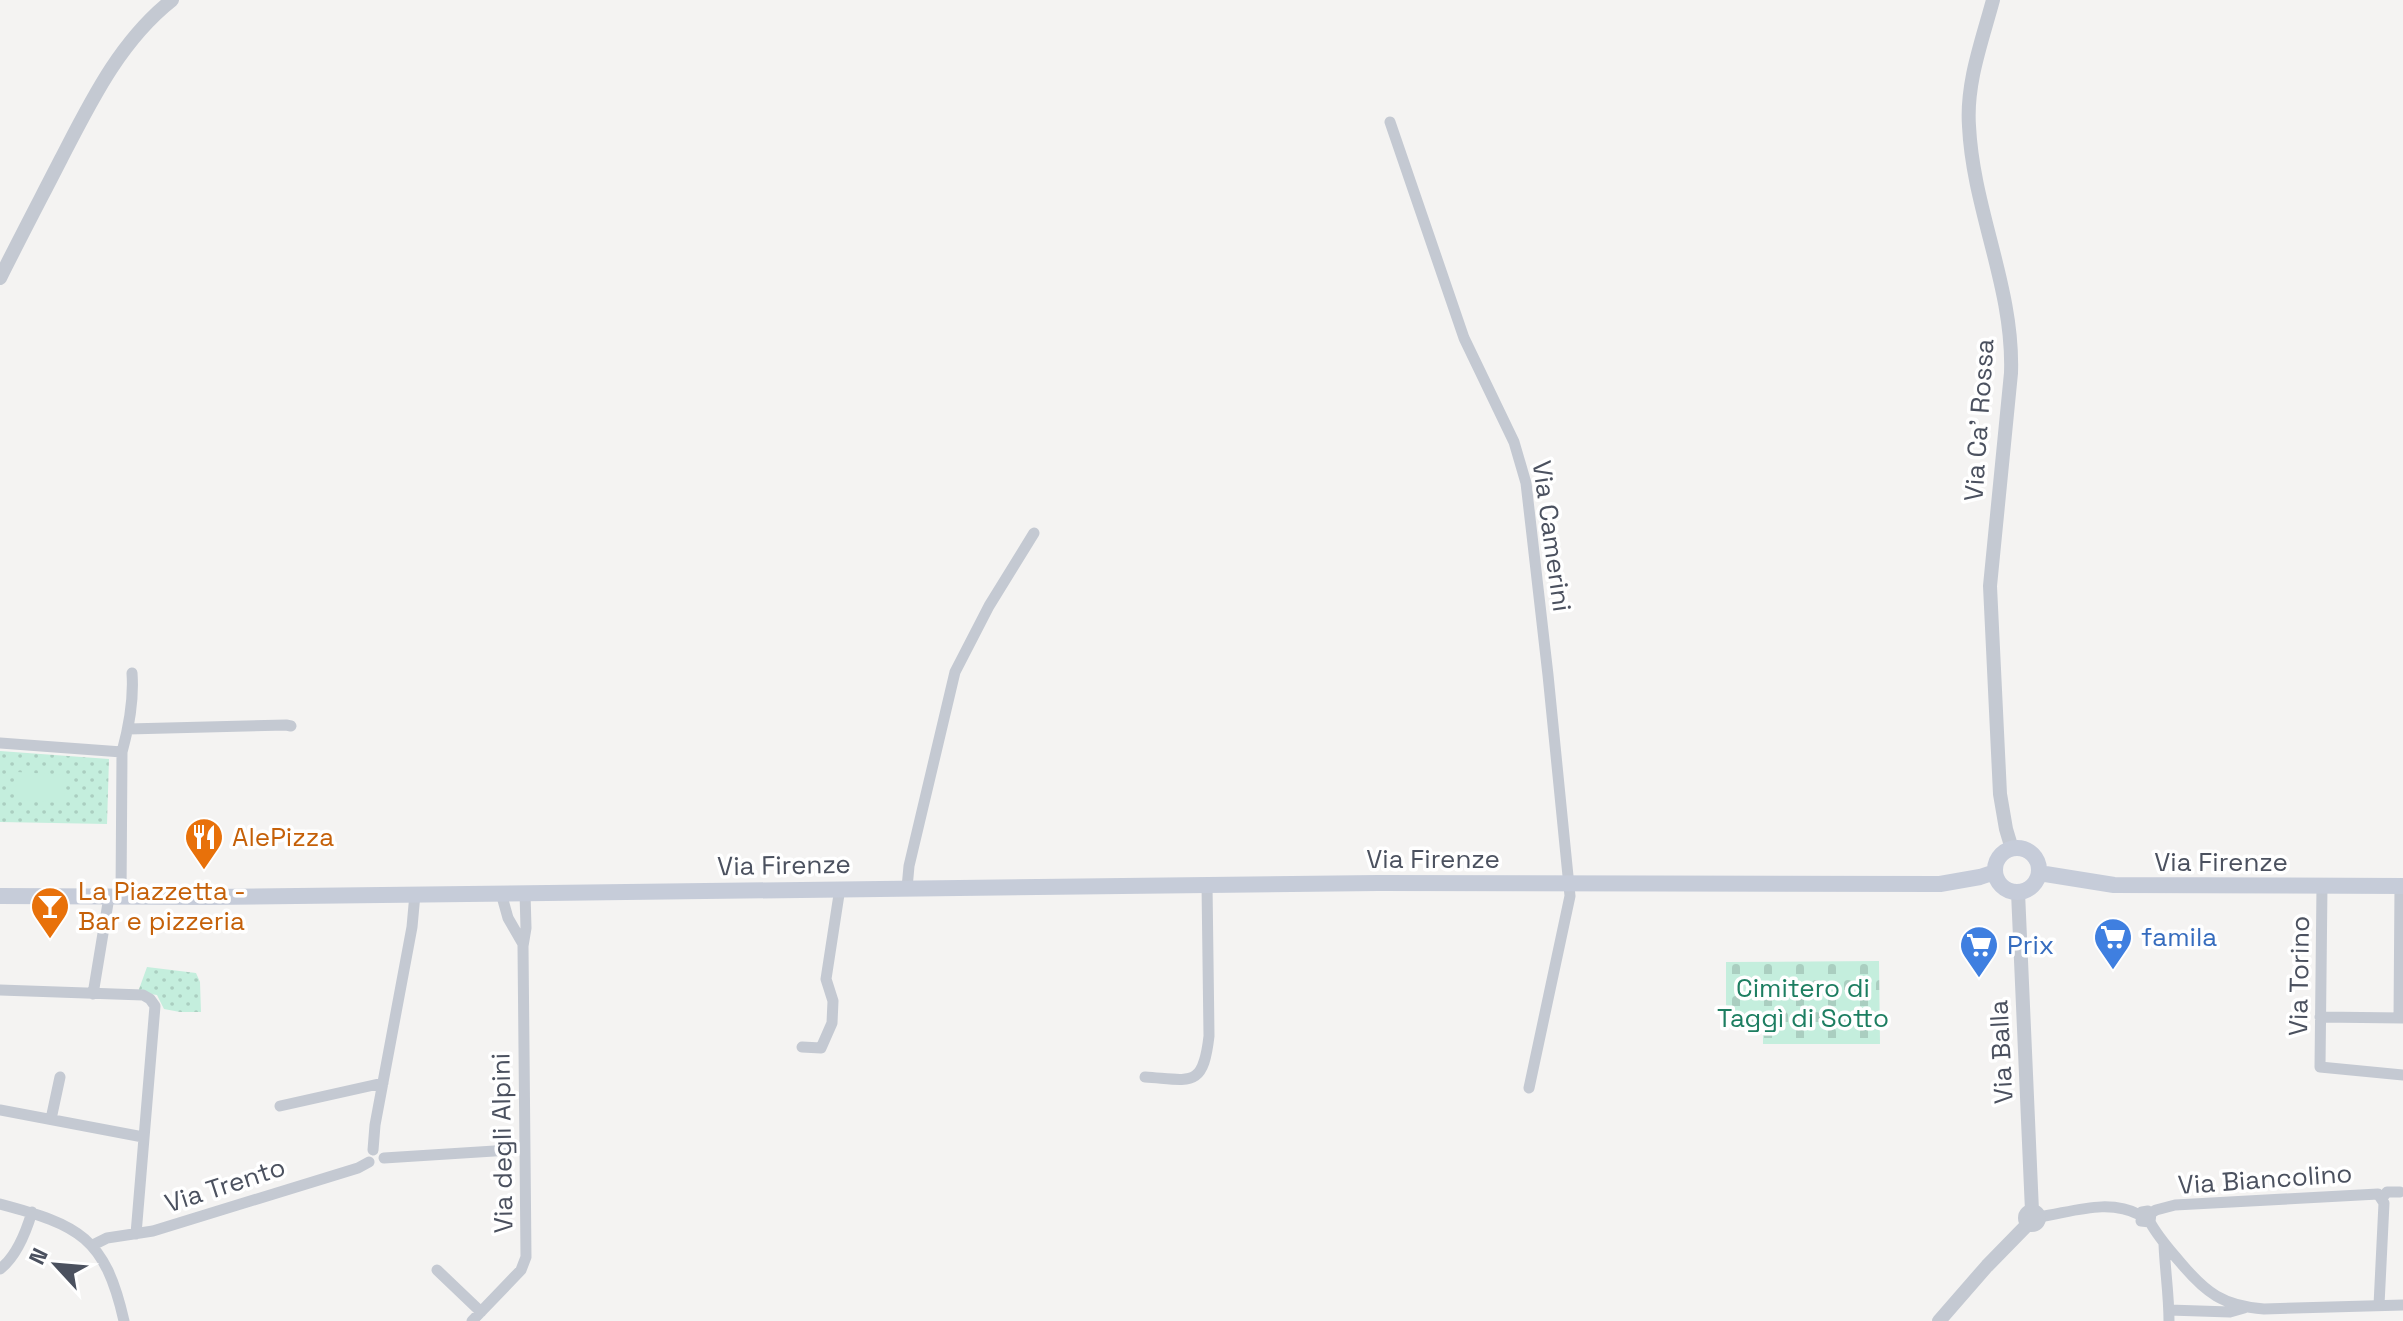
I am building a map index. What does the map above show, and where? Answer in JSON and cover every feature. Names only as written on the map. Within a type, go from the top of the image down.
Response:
[{"type":"main road","points":[[2012,849],[2021,849],[2032,855],[2039,873],[2032,886],[2018,892],[2000,884],[1995,872],[2002,854],[2012,849]]},
{"type":"main road","name":"Via Firenze","points":[[0,896],[1207,884],[1940,884],[1995,872]]},
{"type":"main road","name":"Via Firenze","points":[[2039,873],[2114,885],[2402,886]]},
{"type":"street","points":[[0,278],[83,115],[113,64],[172,0]]},
{"type":"street","name":"Via Ca' Rossa","points":[[1993,0],[1971,86],[1969,127],[1982,203],[2008,311],[2012,344],[1990,586],[2000,794],[2012,849]]},
{"type":"street","name":"Via Camerini","points":[[1390,122],[1464,338],[1521,460],[1548,675],[1569,883]]},
{"type":"street","points":[[907,888],[909,866],[955,672],[989,606],[1034,533]]},
{"type":"street","points":[[93,994],[115,897],[122,752],[133,694],[132,673]]},
{"type":"street","points":[[128,729],[291,726]]},
{"type":"street","points":[[0,743],[122,752]]},
{"type":"street","points":[[1529,1088],[1569,906],[1569,883]]},
{"type":"street","points":[[1145,1077],[1189,1080],[1199,1074],[1206,1061],[1209,1036],[1207,884]]},
{"type":"street","name":"Via Torino","points":[[2322,886],[2320,1067],[2403,1075]]},
{"type":"street","points":[[2320,1017],[2401,1018],[2402,886]]},
{"type":"street","points":[[802,1047],[821,1048],[832,1023],[833,1001],[826,979],[840,888]]},
{"type":"street","name":"Via Balla","points":[[2018,892],[2033,1217]]},
{"type":"street","name":"Via degli Alpini","points":[[501,893],[508,918],[523,945]]},
{"type":"street","name":"Via degli Alpini","points":[[477,1316],[521,1270],[526,1257],[525,893]]},
{"type":"street","points":[[371,1156],[412,927],[415,894]]},
{"type":"street","points":[[0,990],[143,995],[155,1006],[136,1234]]},
{"type":"street","points":[[51,1119],[60,1077]]},
{"type":"street","points":[[280,1106],[383,1083]]},
{"type":"street","points":[[0,1110],[143,1137]]},
{"type":"street","points":[[371,1156],[380,1150],[384,1158],[524,1149]]},
{"type":"street","name":"Via Trento","points":[[93,1245],[107,1238],[153,1231],[358,1168],[371,1156]]},
{"type":"street","name":"Via Biancolino","points":[[2382,1198],[2387,1192],[2400,1192]]},
{"type":"street","name":"Via Biancolino","points":[[2147,1217],[2156,1210],[2175,1205],[2378,1194],[2384,1203],[2379,1305]]},
{"type":"street","points":[[0,1204],[64,1224],[93,1245],[109,1271],[124,1321]]},
{"type":"street","points":[[1939,1321],[2033,1217],[2102,1207],[2117,1207],[2147,1217],[2184,1268],[2212,1295],[2245,1308]]},
{"type":"street","points":[[0,1269],[8,1264],[32,1212]]},
{"type":"street","points":[[2164,1243],[2169,1315],[2206,1306],[2212,1295]]},
{"type":"street","points":[[2168,1283],[2174,1272],[2184,1268]]},
{"type":"street","points":[[437,1270],[477,1316]]},
{"type":"street","points":[[2187,1310],[2230,1312],[2245,1308],[2403,1305]]},
{"type":"green space","points":[[0,751],[109,759],[107,824],[0,822]]},
{"type":"green space","points":[[17,772],[66,775],[64,803],[15,800]]},
{"type":"green space","name":"Cimitero di Taggì di Sotto","points":[[1879,961],[1880,1044],[1763,1044],[1763,1024],[1742,1024],[1726,1005],[1726,962]]},
{"type":"green space","points":[[147,967],[196,973],[200,982],[201,1012],[164,1009],[157,995],[138,992]]},
{"type":"place","name":"AlePizza","points":[[204,871]]},
{"type":"place","name":"La Piazzetta - Bar e pizzeria","points":[[50,940]]},
{"type":"place","name":"famila","points":[[2113,971]]},
{"type":"place","name":"Prix","points":[[1979,979]]}]
